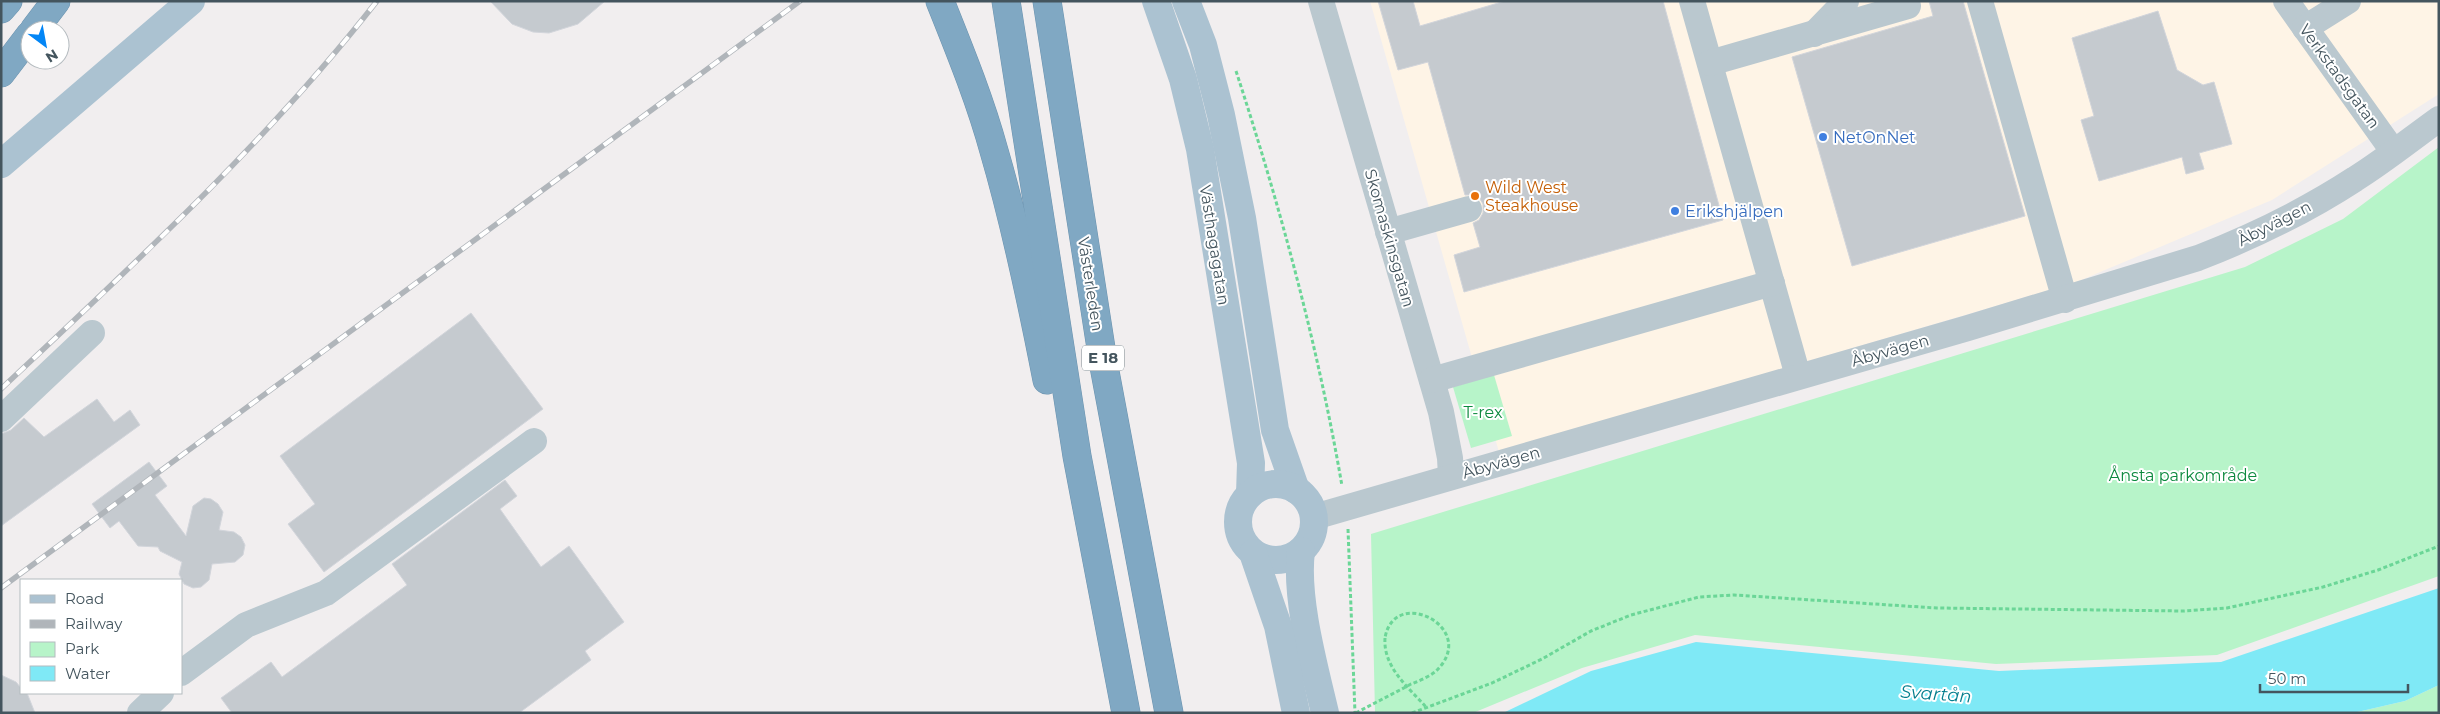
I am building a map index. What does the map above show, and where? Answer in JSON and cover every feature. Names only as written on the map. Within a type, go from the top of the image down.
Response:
[{"type":"highway","points":[[1,9],[8,1]]},
{"type":"highway","points":[[42,20],[56,1]]},
{"type":"highway","name":"E 18","points":[[940,1],[968,72],[996,158],[1031,299],[1058,433],[1077,456]]},
{"type":"highway","name":"E 18","points":[[1006,1],[1056,327],[1069,394],[1077,456],[1126,713]]},
{"type":"highway","name":"Västerleden","points":[[1047,1],[1103,361],[1169,713]]},
{"type":"highway","points":[[1,73],[20,48]]},
{"type":"main road","points":[[1,164],[191,1]]},
{"type":"main road","name":"Västhagagatan","points":[[1156,1],[1183,80],[1200,149],[1250,454],[1250,494]]},
{"type":"main road","name":"Västhagagatan","points":[[1186,1],[1203,45],[1221,115],[1242,218],[1275,430],[1296,490]]},
{"type":"main road","points":[[1296,713],[1278,626],[1253,553],[1240,537],[1237,524],[1242,504],[1250,494],[1258,488],[1271,484],[1283,484],[1296,490],[1306,499],[1314,517],[1312,534],[1299,562],[1314,670],[1325,713]]},
{"type":"main road","points":[[1253,553],[1266,559],[1289,558],[1299,562]]},
{"type":"street","name":"Skomaskinsgatan","points":[[1321,1],[1441,412],[1450,458],[1451,476]]},
{"type":"street","points":[[1692,1],[1798,376]]},
{"type":"street","points":[[1814,34],[1846,1]]},
{"type":"street","points":[[1980,1],[2064,300]]},
{"type":"street","name":"Verkstadsgatan","points":[[2286,1],[2393,151]]},
{"type":"street","points":[[2305,28],[2348,1]]},
{"type":"street","points":[[1710,63],[1908,6]]},
{"type":"street","name":"Åbyvägen","points":[[1314,517],[2064,300],[2140,277],[2234,244],[2300,211],[2348,184],[2439,119]]},
{"type":"street","points":[[1388,232],[1469,209]]},
{"type":"street","points":[[1432,380],[1772,283]]},
{"type":"street","points":[[1,419],[92,333]]},
{"type":"street","points":[[182,672],[246,625],[326,593],[534,441]]},
{"type":"street","points":[[140,713],[160,694]]},
{"type":"path","points":[[1241,86],[1300,296],[1335,444],[1342,488]]},
{"type":"path","points":[[1347,526],[1355,713],[1434,673],[1444,662],[1448,649],[1446,633],[1438,623],[1428,616],[1417,612],[1404,614],[1393,621],[1385,638],[1384,650],[1392,668],[1426,707]]},
{"type":"path","points":[[1412,713],[1492,683],[1542,659],[1591,631],[1631,614],[1699,597],[1734,595],[1937,608],[2183,611],[2227,608],[2323,587],[2378,570],[2439,546]]},
{"type":"shaded area","points":[[1370,1],[2439,1],[2439,94],[2272,200],[2074,283],[1499,452]]},
{"type":"green space","name":"Ånsta parkområde","points":[[2439,147],[2439,576],[2217,655],[1996,664],[1695,635],[1582,668],[1473,713],[1375,713],[1371,534],[2245,267],[2343,219]]},
{"type":"green space","name":"T-rex","points":[[1494,375],[1512,436],[1471,448],[1453,387]]},
{"type":"green space","points":[[2439,685],[2439,713],[2353,713],[2405,701]]},
{"type":"water","name":"Svartån","points":[[2439,588],[2439,685],[2405,701],[2353,713],[1503,713],[1591,671],[1696,642],[1999,671],[2221,662]]},
{"type":"building","points":[[490,1],[605,1],[578,24],[549,33],[533,32],[512,24]]},
{"type":"building","points":[[1378,1],[1413,1],[1420,26],[1505,1],[1663,1],[1723,220],[1464,292],[1454,255],[1480,247],[1473,223],[1479,220],[1483,213],[1483,204],[1480,199],[1473,195],[1465,195],[1428,62],[1398,70]]},
{"type":"building","points":[[1929,1],[1963,1],[2025,216],[1852,266],[1792,57],[1933,16]]},
{"type":"building","points":[[2158,11],[2177,70],[2203,85],[2214,82],[2232,144],[2199,153],[2204,169],[2186,174],[2182,157],[2099,181],[2081,120],[2094,116],[2072,38]]},
{"type":"building","points":[[471,313],[543,409],[324,572],[288,524],[315,504],[280,456]]},
{"type":"building","points":[[97,399],[114,422],[130,410],[140,425],[1,526],[1,434],[11,430],[24,418],[44,437]]},
{"type":"building","points":[[149,462],[167,486],[155,495],[186,536],[193,506],[204,498],[211,499],[218,504],[223,512],[219,530],[234,532],[241,537],[245,545],[243,555],[235,562],[212,564],[209,580],[201,587],[193,588],[184,584],[179,574],[182,562],[160,551],[158,547],[138,546],[119,521],[110,528],[92,504]]},
{"type":"building","points":[[505,480],[517,496],[500,509],[541,567],[569,546],[624,622],[585,651],[591,660],[519,713],[232,713],[221,698],[271,662],[282,677],[407,585],[392,564]]},
{"type":"building","points":[[1,675],[16,682],[20,687],[20,694],[27,694],[35,713],[1,713]]},
{"type":"railway","points":[[1,389],[148,250],[244,154],[290,104],[377,1]]},
{"type":"railway","points":[[1,588],[800,1]]},
{"type":"place","name":"NetOnNet","points":[[1823,137]]},
{"type":"place","name":"Wild West Steakhouse","points":[[1475,196]]},
{"type":"place","name":"Erikshjälpen","points":[[1675,211]]}]
